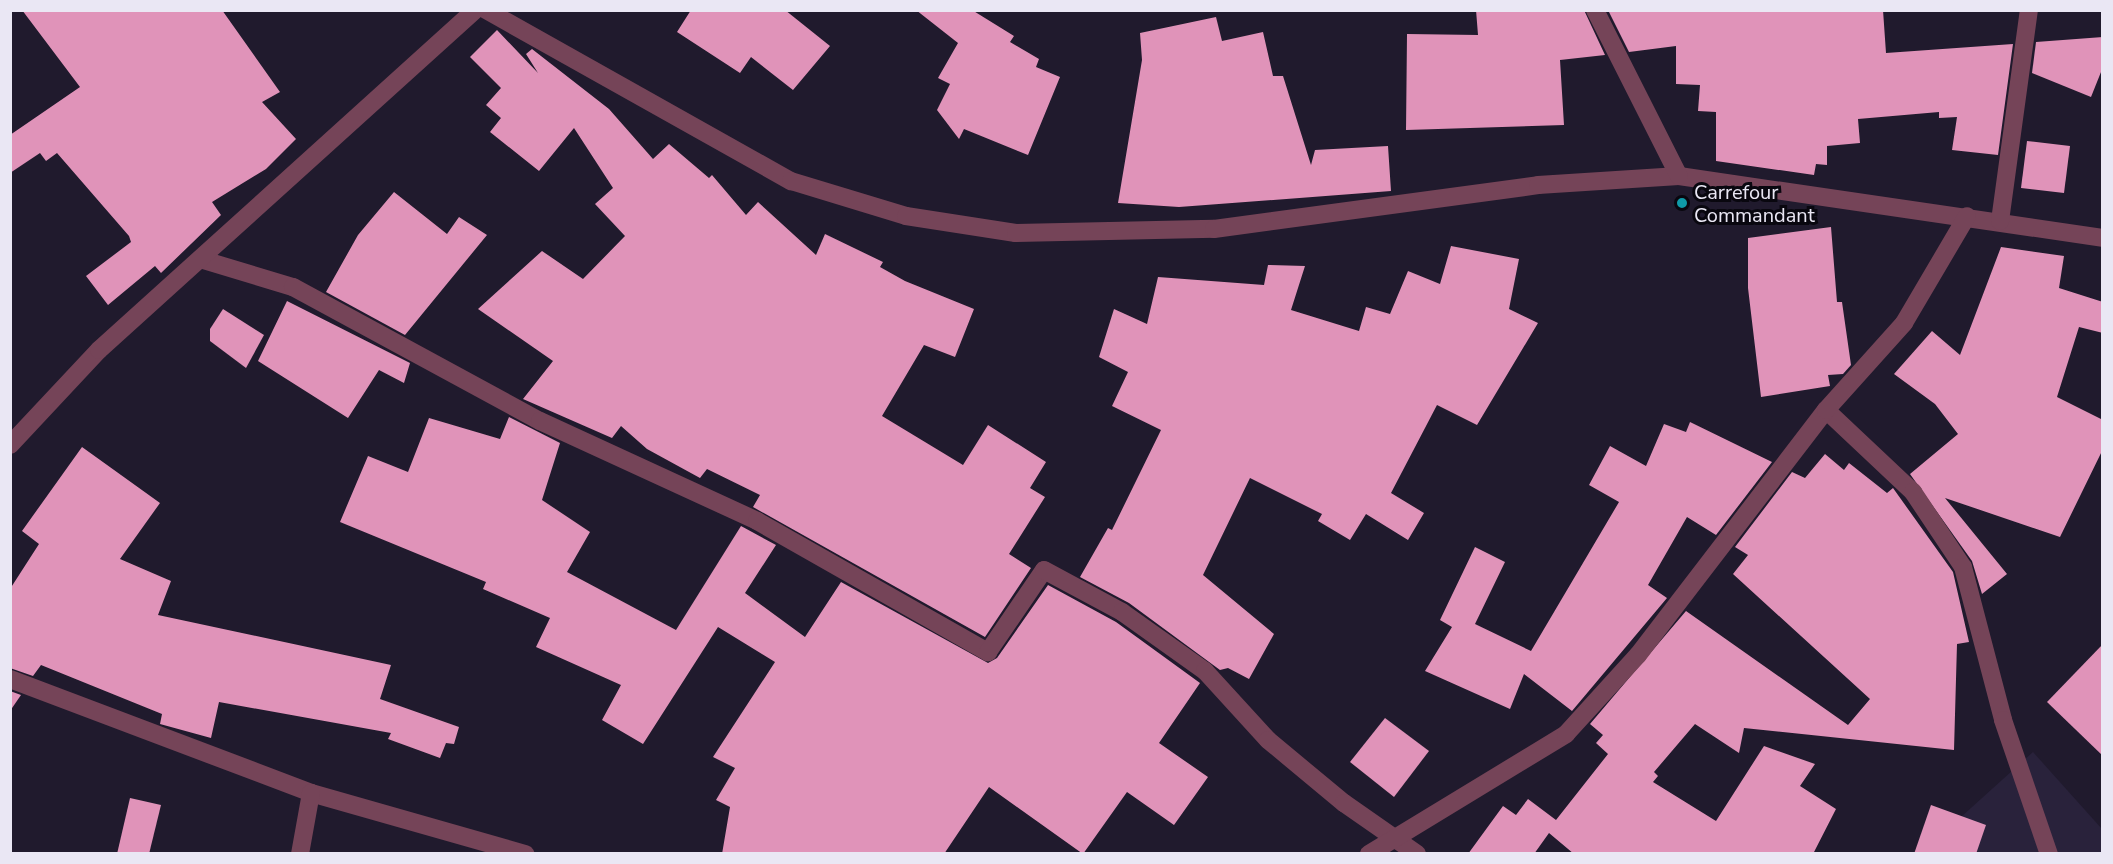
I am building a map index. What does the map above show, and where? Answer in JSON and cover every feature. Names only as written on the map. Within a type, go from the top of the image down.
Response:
[{"type":"street","points":[[10,445],[99,350],[203,260],[475,10]]},
{"type":"street","points":[[486,10],[791,181],[906,216],[1016,233],[1214,229],[1538,185],[1679,176],[1967,216],[2103,238]]},
{"type":"street","points":[[1595,10],[1679,176]]},
{"type":"street","points":[[2000,221],[2029,10]]},
{"type":"street","points":[[1369,854],[1566,734],[1638,655],[1826,410],[1904,323],[1967,216]]},
{"type":"street","points":[[203,260],[292,287],[540,421],[757,521],[988,652],[1044,570],[1122,612],[1205,671],[1268,740],[1417,854]]},
{"type":"street","points":[[1826,410],[1912,492],[1963,567],[2003,720],[2049,854]]},
{"type":"street","points":[[10,679],[311,793],[525,854]]},
{"type":"street","points":[[300,854],[311,793]]},
{"type":"shaded area","points":[[2033,752],[2102,829],[2102,853],[1920,854]]},
{"type":"building","points":[[22,10],[222,10],[280,92],[262,102],[296,139],[266,169],[212,202],[221,215],[161,273],[155,266],[108,305],[86,276],[131,242],[129,236],[57,153],[46,161],[40,153],[10,173],[10,135],[80,87]]},
{"type":"building","points":[[691,10],[785,10],[830,46],[793,90],[751,57],[740,73],[677,32]]},
{"type":"building","points":[[916,10],[972,10],[1014,36],[1010,42],[1039,59],[1036,67],[1060,77],[1028,155],[964,129],[959,139],[937,110],[950,84],[938,78],[958,43]]},
{"type":"building","points":[[1476,10],[1584,10],[1605,55],[1560,60],[1564,125],[1406,130],[1407,34],[1478,35]]},
{"type":"building","points":[[1608,10],[1883,10],[1886,53],[2013,44],[1998,155],[1952,150],[1957,117],[1939,118],[1939,112],[1858,119],[1860,143],[1827,146],[1827,165],[1816,164],[1814,175],[1716,161],[1716,112],[1698,111],[1700,85],[1676,84],[1676,46],[1629,52]]},
{"type":"building","points":[[1216,17],[1222,41],[1263,32],[1273,76],[1283,76],[1311,165],[1315,150],[1388,146],[1391,191],[1179,207],[1118,203],[1142,60],[1140,33]]},
{"type":"building","points":[[497,30],[538,73],[526,54],[532,49],[609,109],[653,159],[669,144],[709,178],[712,175],[746,215],[758,202],[816,255],[825,234],[883,262],[880,267],[905,281],[974,309],[955,357],[924,345],[882,416],[963,465],[988,425],[1046,462],[1030,488],[1045,497],[1009,554],[1031,568],[985,637],[753,507],[760,495],[707,469],[700,478],[647,449],[621,426],[612,438],[523,399],[553,361],[478,309],[542,251],[583,279],[625,236],[595,204],[613,188],[574,128],[539,171],[490,132],[501,118],[486,105],[501,88],[470,57]]},
{"type":"building","points":[[2103,37],[2103,67],[2091,97],[2032,73],[2036,42]]},
{"type":"building","points":[[2027,141],[2070,146],[2064,193],[2021,188]]},
{"type":"building","points":[[394,192],[447,234],[459,217],[487,235],[405,335],[326,292],[358,235]]},
{"type":"building","points":[[1831,227],[1837,302],[1842,302],[1851,365],[1843,374],[1828,375],[1830,386],[1761,397],[1748,288],[1748,238]]},
{"type":"building","points":[[1451,246],[1519,259],[1509,309],[1538,323],[1477,425],[1437,405],[1391,493],[1424,513],[1408,540],[1366,514],[1350,540],[1318,521],[1322,514],[1250,478],[1203,575],[1274,634],[1249,679],[1228,668],[1220,670],[1129,603],[1080,577],[1108,528],[1112,530],[1161,430],[1112,406],[1128,372],[1099,357],[1114,309],[1147,324],[1158,277],[1264,285],[1268,265],[1305,266],[1291,310],[1359,331],[1366,307],[1390,314],[1408,271],[1440,284]]},
{"type":"building","points":[[2001,247],[2064,256],[2059,288],[2103,302],[2103,333],[2079,327],[2057,397],[2103,420],[2103,449],[2060,537],[1945,498],[2007,574],[1982,594],[1972,561],[1910,474],[1958,434],[1935,404],[1894,374],[1932,331],[1960,355]]},
{"type":"building","points":[[287,301],[410,363],[404,383],[379,370],[348,418],[258,361]]},
{"type":"building","points":[[223,309],[264,335],[246,368],[210,341],[210,329]]},
{"type":"building","points":[[509,417],[560,443],[542,500],[590,532],[567,572],[676,630],[741,526],[776,545],[745,593],[805,637],[841,582],[988,663],[997,658],[1048,585],[1116,622],[1200,683],[1159,743],[1208,777],[1174,825],[1127,792],[1083,854],[989,787],[944,854],[722,854],[730,807],[716,800],[735,768],[713,757],[775,662],[718,627],[643,744],[602,720],[621,685],[536,647],[550,618],[483,589],[486,582],[340,522],[368,456],[408,472],[429,418],[500,439]]},
{"type":"building","points":[[1690,422],[1772,462],[1716,535],[1687,517],[1648,585],[1667,598],[1572,711],[1524,674],[1510,709],[1425,671],[1452,627],[1440,620],[1475,547],[1505,562],[1475,624],[1531,651],[1619,502],[1589,485],[1610,446],[1646,466],[1664,424],[1686,432]]},
{"type":"building","points":[[82,447],[160,503],[120,559],[171,581],[158,615],[391,665],[380,699],[459,727],[454,744],[446,743],[440,758],[388,739],[391,733],[219,702],[211,738],[160,724],[162,714],[41,665],[33,676],[10,668],[10,589],[39,544],[22,531]]},
{"type":"building","points":[[1825,454],[1844,470],[1849,463],[1887,493],[1893,488],[1953,572],[1969,642],[1957,644],[1954,750],[1744,728],[1739,753],[1695,724],[1654,772],[1658,776],[1653,782],[1716,821],[1764,746],[1815,764],[1800,786],[1836,809],[1813,854],[1574,854],[1549,833],[1534,854],[1468,854],[1503,806],[1516,815],[1528,799],[1556,820],[1608,754],[1596,743],[1603,735],[1590,724],[1686,611],[1848,725],[1870,699],[1733,574],[1748,555],[1735,547],[1792,472],[1805,478]]},
{"type":"building","points":[[2103,644],[2103,756],[2047,702]]},
{"type":"building","points":[[10,691],[21,695],[10,711]]},
{"type":"building","points":[[1385,718],[1429,751],[1394,797],[1350,762]]},
{"type":"building","points":[[130,798],[161,805],[149,854],[117,854]]},
{"type":"building","points":[[1931,805],[1986,825],[1976,854],[1914,854]]},
{"type":"place","name":"Carrefour Commandant","points":[[1682,203]]}]
